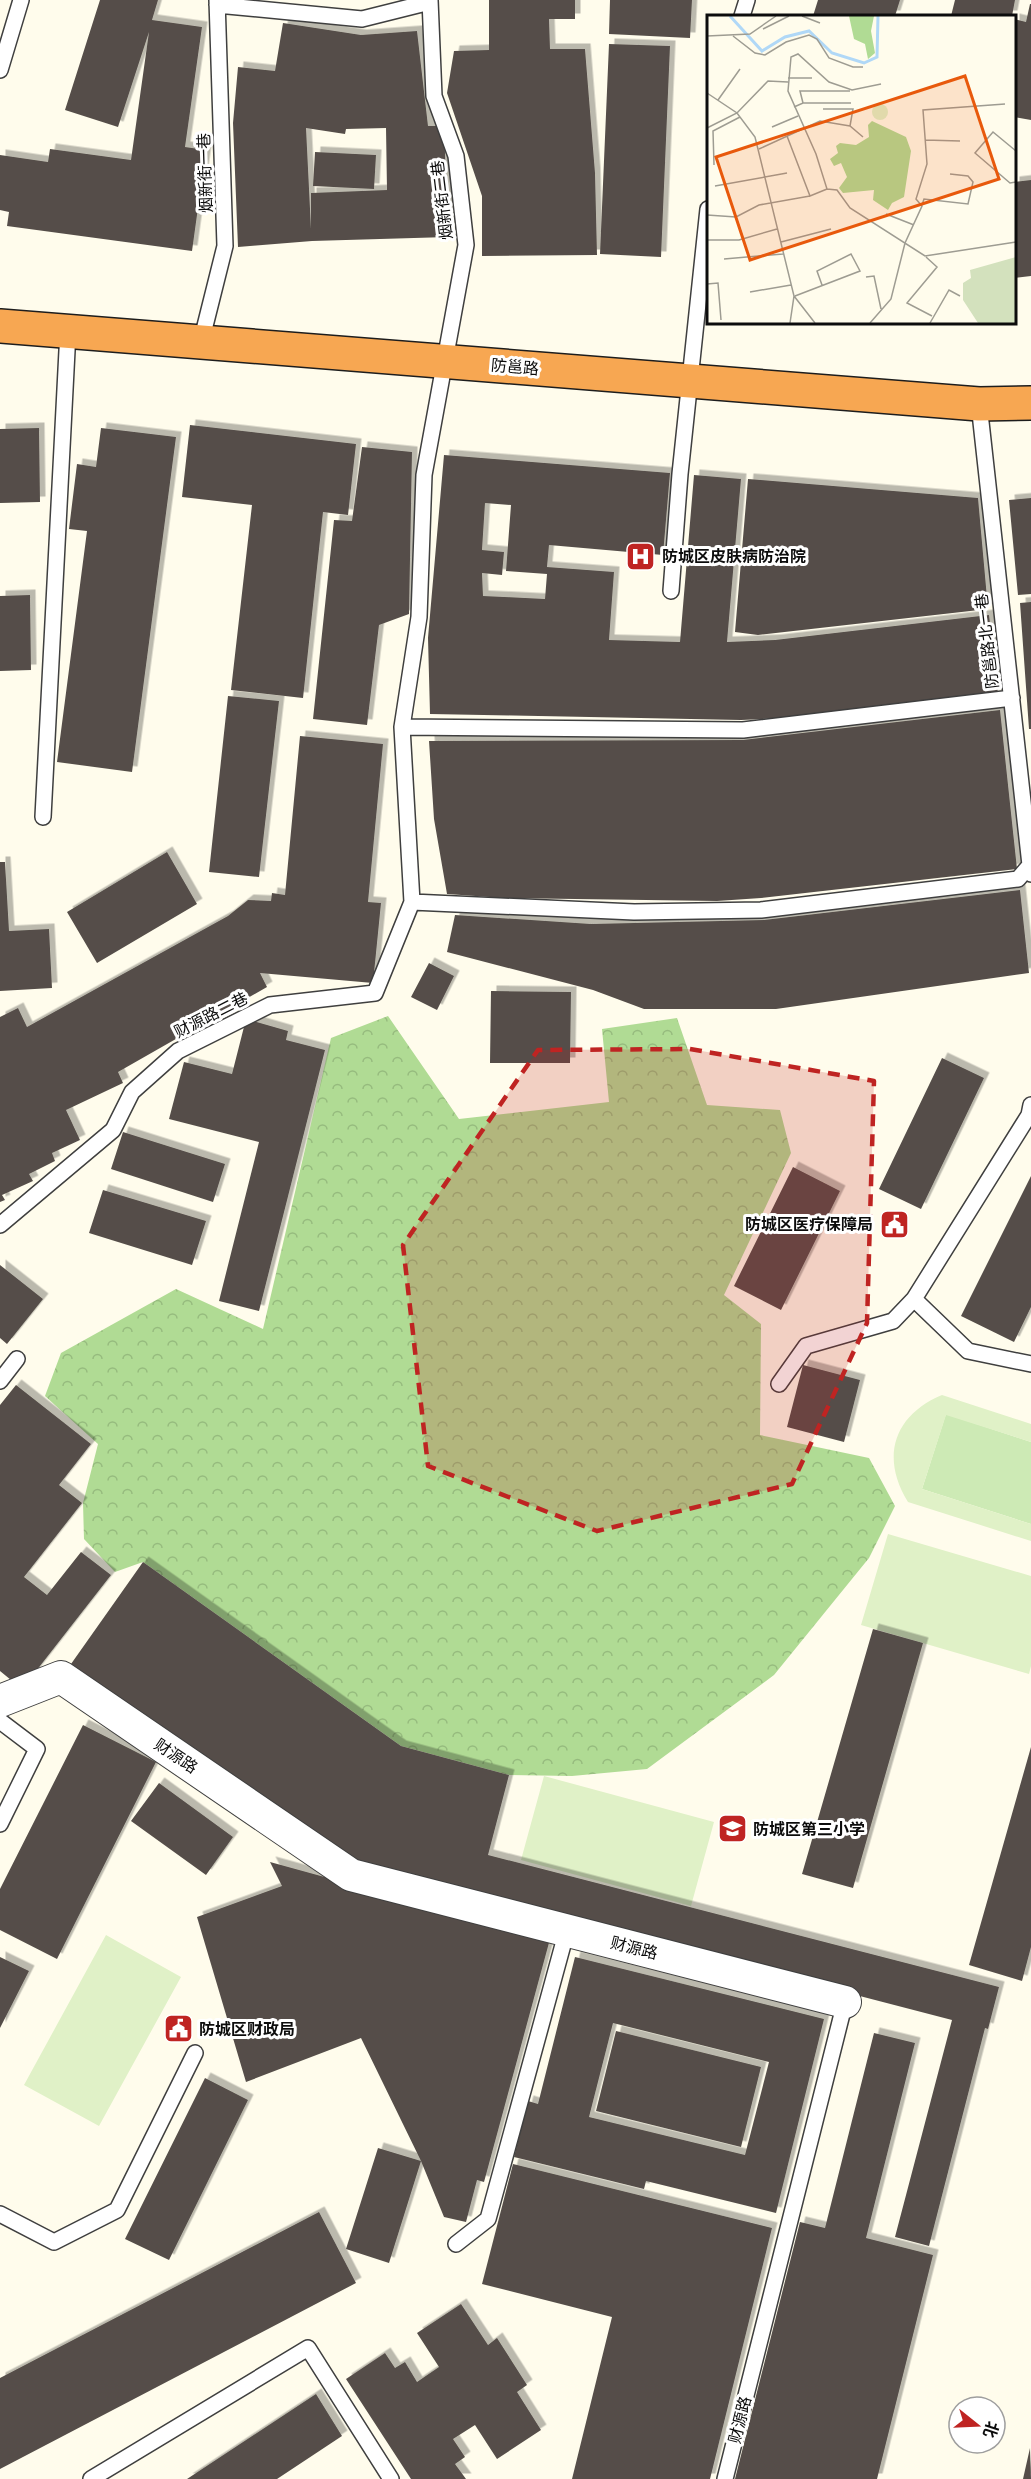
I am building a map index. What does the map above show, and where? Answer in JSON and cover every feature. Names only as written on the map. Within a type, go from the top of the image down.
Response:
[{"type":"highway","name":"防邕路","points":[[0,326],[979,404],[1031,403]]},
{"type":"street","name":"财源路","points":[[0,1701],[61,1677],[351,1875],[845,2002]]},
{"type":"lane","points":[[0,70],[21,0]]},
{"type":"lane","points":[[742,15],[747,0]]},
{"type":"lane","points":[[217,2],[362,19],[430,1]]},
{"type":"lane","name":"烟新街二巷","points":[[412,902],[402,727],[419,617],[424,475],[466,245],[456,156],[434,96],[430,1]]},
{"type":"lane","name":"烟新街一巷","points":[[201,342],[225,246],[217,2]]},
{"type":"lane","points":[[671,591],[707,219]]},
{"type":"lane","points":[[43,817],[68,331]]},
{"type":"lane","name":"防邕路北一巷","points":[[979,404],[1031,867]]},
{"type":"lane","points":[[402,727],[743,730],[1012,698]]},
{"type":"lane","points":[[412,902],[634,912],[761,910],[1018,879],[1031,867]]},
{"type":"lane","name":"财源路二巷","points":[[0,1224],[113,1130],[132,1092],[178,1051],[270,1005],[375,993],[412,902]]},
{"type":"lane","points":[[779,1384],[806,1346],[893,1321],[914,1299],[1029,1115],[1031,1105]]},
{"type":"lane","points":[[914,1299],[968,1351],[1031,1364]]},
{"type":"lane","points":[[0,1381],[17,1359]]},
{"type":"lane","points":[[0,1721],[37,1749],[0,1824]]},
{"type":"lane","points":[[456,2244],[489,2219],[567,1930]]},
{"type":"lane","name":"财源路","points":[[725,2479],[845,2002]]},
{"type":"lane","points":[[0,2214],[54,2242],[117,2210],[195,2053]]},
{"type":"lane","points":[[91,2479],[308,2348],[391,2479]]},
{"type":"highlighted area","points":[[690,1049],[874,1081],[867,1323],[792,1484],[597,1531],[428,1466],[403,1245],[538,1050]]},
{"type":"green space","points":[[388,1016],[459,1119],[609,1102],[602,1029],[677,1018],[707,1105],[780,1110],[791,1153],[724,1295],[761,1324],[760,1435],[869,1458],[895,1506],[869,1558],[774,1675],[647,1769],[572,1776],[509,1775],[401,1746],[143,1562],[115,1572],[84,1539],[83,1503],[98,1444],[45,1396],[61,1353],[176,1289],[263,1329],[331,1038]]},
{"type":"green space","points":[[942,1395],[1031,1424],[1031,1442],[946,1415],[922,1489],[1031,1524],[1031,1541],[908,1502],[899,1485],[895,1469],[894,1454],[897,1439],[912,1414],[926,1403]]},
{"type":"green space","points":[[946,1414],[1031,1442],[1031,1524],[922,1489]]},
{"type":"green space","points":[[888,1534],[1031,1576],[1031,1666],[1029,1674],[861,1625]]},
{"type":"green space","points":[[544,1776],[714,1822],[691,1906],[521,1860]]},
{"type":"green space","points":[[106,1935],[181,1977],[99,2126],[24,2085]]},
{"type":"building","points":[[100,0],[158,0],[152,20],[202,27],[185,147],[206,150],[192,251],[7,226],[9,212],[0,210],[0,155],[48,162],[50,149],[131,160],[149,32],[118,127],[65,110]]},
{"type":"building","points":[[489,0],[575,0],[575,19],[549,19],[550,49],[585,49],[595,173],[597,255],[482,256],[482,196],[447,93],[454,51],[489,50]]},
{"type":"building","points":[[610,0],[692,0],[690,38],[609,34]]},
{"type":"building","points":[[818,0],[900,0],[895,15],[813,15]]},
{"type":"building","points":[[955,0],[1015,0],[1012,15],[951,15]]},
{"type":"building","points":[[1031,4],[1031,120],[1016,117],[1016,20],[1026,22]]},
{"type":"building","points":[[283,23],[361,35],[417,31],[428,126],[444,126],[448,237],[312,241],[238,247],[233,123],[238,67],[275,71]],"holes":[[[306,128],[345,134],[346,129],[386,128],[387,190],[311,193],[311,229]]]},
{"type":"building","points":[[609,44],[670,46],[661,257],[600,254]]},
{"type":"building","points":[[315,152],[376,155],[374,189],[313,186]]},
{"type":"building","points":[[1031,180],[1031,276],[1016,278],[1016,182]]},
{"type":"building","points":[[190,425],[356,444],[348,515],[323,512],[303,698],[231,690],[252,505],[182,497]]},
{"type":"building","points":[[39,428],[40,502],[0,503],[0,429]]},
{"type":"building","points":[[101,428],[176,437],[132,772],[57,762],[87,531],[69,529],[77,464],[96,467]]},
{"type":"building","points":[[362,447],[412,452],[409,614],[379,625],[367,725],[313,719],[334,520],[352,521]]},
{"type":"building","points":[[444,455],[670,473],[663,555],[549,545],[547,567],[614,572],[609,640],[680,642],[694,475],[741,479],[727,642],[775,640],[989,615],[998,694],[784,718],[741,720],[430,714],[428,638]],"holes":[[[485,503],[511,505],[506,571],[547,574],[545,599],[483,596],[482,573],[502,575],[504,552],[482,550]]]},
{"type":"building","points":[[748,479],[978,498],[988,609],[758,635],[735,632]]},
{"type":"building","points":[[1031,498],[1031,594],[1018,595],[1009,500]]},
{"type":"building","points":[[30,595],[31,670],[0,671],[0,596]]},
{"type":"building","points":[[1031,602],[1031,729],[1029,729],[1020,603]]},
{"type":"building","points":[[228,696],[279,701],[259,877],[209,872]]},
{"type":"building","points":[[1000,710],[1017,869],[717,901],[504,898],[447,894],[434,819],[429,741],[743,740]]},
{"type":"building","points":[[300,736],[383,744],[368,902],[381,903],[373,983],[260,973],[267,987],[118,1072],[123,1083],[66,1110],[80,1140],[52,1153],[55,1161],[29,1174],[33,1181],[2,1195],[5,1200],[0,1202],[0,1017],[18,1008],[27,1027],[228,916],[248,900],[271,901],[272,893],[285,895]]},
{"type":"building","points":[[167,852],[197,904],[97,963],[67,912]]},
{"type":"building","points":[[0,862],[5,862],[9,931],[49,929],[52,988],[0,991]]},
{"type":"building","points":[[1020,890],[1029,973],[776,1009],[644,1009],[593,990],[447,952],[455,915],[591,924],[764,920]]},
{"type":"building","points":[[429,963],[454,976],[437,1010],[411,997]]},
{"type":"building","points":[[491,991],[571,992],[570,1063],[490,1063]]},
{"type":"building","points":[[246,1019],[288,1031],[286,1040],[325,1050],[259,1311],[219,1301],[259,1142],[169,1119],[184,1062],[232,1074]]},
{"type":"building","points":[[942,1058],[984,1078],[921,1209],[879,1189]]},
{"type":"building","points":[[123,1132],[225,1164],[213,1202],[111,1169]]},
{"type":"building","points":[[793,1167],[840,1191],[781,1310],[734,1286]]},
{"type":"building","points":[[1031,1176],[1031,1307],[1014,1342],[961,1316]]},
{"type":"building","points":[[103,1190],[206,1221],[192,1265],[89,1233]]},
{"type":"building","points":[[0,1265],[43,1299],[7,1344],[0,1338]]},
{"type":"building","points":[[803,1365],[860,1380],[844,1442],[787,1427]]},
{"type":"building","points":[[16,1385],[91,1444],[59,1485],[82,1503],[24,1577],[47,1595],[81,1552],[111,1575],[22,1689],[0,1671],[0,1405]]},
{"type":"building","points":[[143,1562],[401,1746],[509,1775],[488,1855],[999,1987],[988,2029],[985,2028],[929,2246],[895,2237],[952,2020],[360,1866],[71,1664]]},
{"type":"building","points":[[873,1629],[923,1643],[853,1888],[802,1874]]},
{"type":"building","points":[[83,1725],[156,1762],[57,1959],[0,1930],[0,1889]]},
{"type":"building","points":[[1031,1747],[1031,1947],[1022,1981],[969,1965]]},
{"type":"building","points":[[159,1783],[233,1837],[206,1875],[131,1821]]},
{"type":"building","points":[[270,1862],[550,1939],[484,2182],[477,2180],[466,2222],[444,2217],[421,2161],[361,2038],[246,2082],[197,1917],[282,1886]]},
{"type":"building","points":[[0,1957],[29,1971],[0,2028]]},
{"type":"building","points":[[575,1957],[824,2019],[776,2213],[646,2181],[644,2189],[514,2157],[528,2101],[538,2104]],"holes":[[[613,2023],[769,2062],[745,2155],[589,2117]]]},
{"type":"building","points":[[616,2031],[761,2067],[741,2147],[596,2111]]},
{"type":"building","points":[[874,2033],[915,2043],[866,2238],[933,2255],[877,2479],[735,2479],[800,2222],[825,2228]]},
{"type":"building","points":[[205,2078],[248,2100],[169,2260],[125,2239]]},
{"type":"building","points":[[378,2148],[421,2161],[389,2263],[346,2249]]},
{"type":"building","points":[[513,2164],[772,2228],[710,2479],[572,2479],[612,2317],[482,2284]]},
{"type":"building","points":[[319,2212],[356,2283],[0,2469],[0,2378]]},
{"type":"building","points":[[461,2304],[488,2345],[497,2338],[527,2385],[517,2392],[541,2430],[497,2459],[475,2425],[453,2439],[465,2457],[455,2464],[466,2479],[411,2479],[346,2379],[385,2353],[395,2368],[405,2362],[417,2382],[439,2367],[417,2333]]},
{"type":"building","points":[[316,2394],[342,2436],[277,2479],[187,2479]]},
{"type":"building","points":[[1030,2448],[1031,2479],[1023,2479]]},
{"type":"place","name":"防城区皮肤病防治院","points":[[641,556]]},
{"type":"place","name":"防城区医疗保障局","points":[[894,1224]]},
{"type":"place","name":"防城区第三小学","points":[[732,1829]]},
{"type":"place","name":"防城区财政局","points":[[178,2029]]}]
